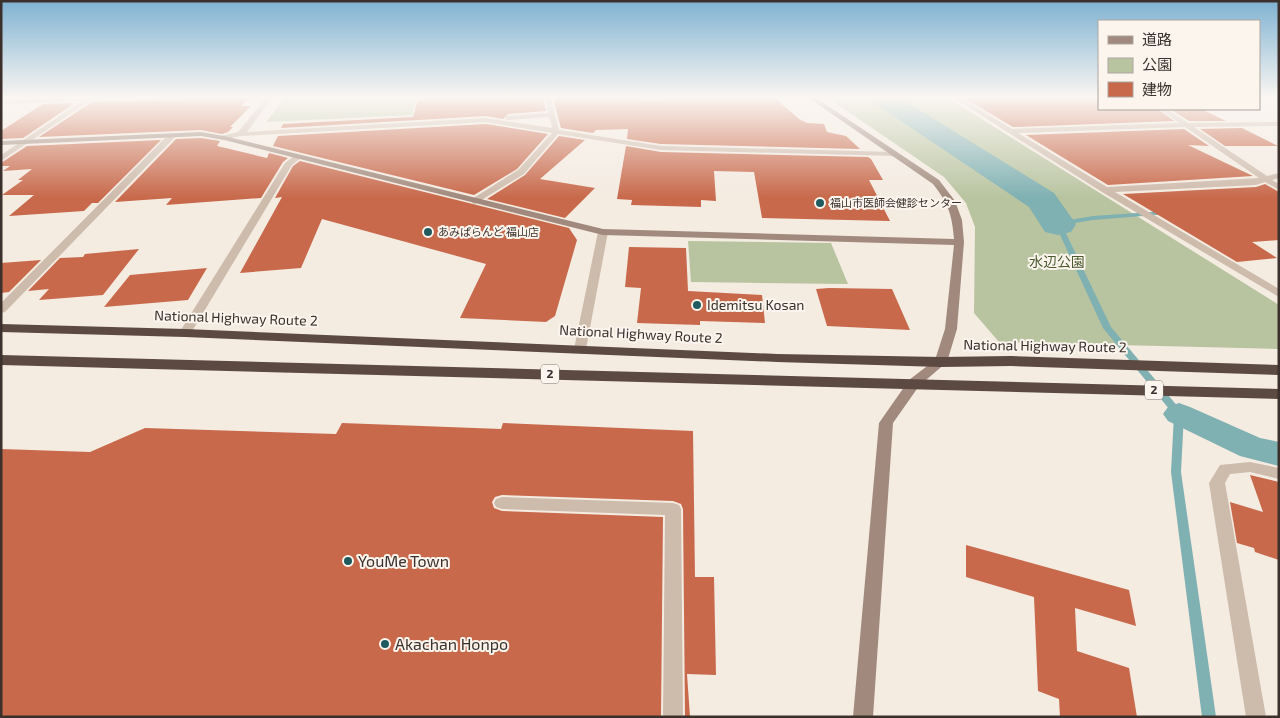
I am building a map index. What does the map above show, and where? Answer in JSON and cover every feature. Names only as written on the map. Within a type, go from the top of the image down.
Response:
[{"type":"highway","name":"National Highway Route 2","points":[[1,328],[184,333],[777,358],[1078,363],[1279,370]]},
{"type":"highway","name":"2","points":[[1,360],[1279,394]]},
{"type":"street","points":[[1,159],[41,132]]},
{"type":"street","points":[[224,138],[241,134],[285,132]]},
{"type":"street","points":[[475,201],[521,172],[556,132],[661,148],[895,154]]},
{"type":"street","points":[[862,132],[936,182],[951,201],[957,220],[959,242],[950,330],[941,362],[914,383],[886,423],[863,717]]},
{"type":"street","points":[[1013,132],[1104,190],[1279,294]]},
{"type":"street","points":[[1197,132],[1279,188]]},
{"type":"street","points":[[1,143],[201,134],[224,138],[297,158],[603,232],[959,242]]},
{"type":"street","points":[[1,310],[174,135]]},
{"type":"street","points":[[184,333],[289,163],[297,158]]},
{"type":"street","points":[[1104,190],[1256,182],[1279,175]]},
{"type":"street","points":[[580,349],[603,232]]},
{"type":"street","points":[[1256,717],[1217,483],[1225,469],[1250,467],[1279,474]]},
{"type":"street","points":[[502,503],[673,509],[673,717]]},
{"type":"green space","name":"水辺公園","points":[[877,132],[1002,132],[1279,305],[1279,349],[999,342],[974,313],[975,227],[966,203],[944,177]]},
{"type":"green space","points":[[688,241],[831,243],[848,284],[691,282]]},
{"type":"building","points":[[1,132],[33,132],[23,138],[1,139]]},
{"type":"building","points":[[47,132],[166,132],[39,137]]},
{"type":"building","points":[[209,132],[228,132],[222,134]]},
{"type":"building","points":[[356,132],[533,132],[548,134],[517,169],[474,195],[273,146],[278,136]]},
{"type":"building","points":[[628,132],[827,132],[846,136],[860,149],[661,144],[627,139]]},
{"type":"building","points":[[1118,132],[1188,132],[1209,146],[1188,145],[1253,176],[1108,185],[1026,135]]},
{"type":"building","points":[[1204,132],[1249,132],[1278,146],[1225,146]]},
{"type":"building","points":[[559,136],[585,140],[540,179],[595,188],[565,218],[487,199],[525,175]]},
{"type":"building","points":[[201,138],[220,141],[217,146],[267,158],[269,153],[288,158],[283,162],[261,198],[166,205],[172,198],[115,202],[176,139]]},
{"type":"building","points":[[161,140],[98,203],[92,203],[84,211],[9,216],[34,195],[2,195],[23,180],[18,180],[32,169],[3,171],[10,166],[1,166],[1,163],[27,146]]},
{"type":"building","points":[[626,146],[661,152],[868,157],[883,180],[869,180],[890,221],[762,218],[754,172],[714,171],[716,201],[701,200],[701,207],[631,205],[632,200],[617,199]]},
{"type":"building","points":[[300,161],[569,228],[577,240],[555,316],[546,322],[460,318],[486,264],[322,219],[301,268],[240,273],[282,197],[275,198],[293,166]]},
{"type":"building","points":[[1265,184],[1279,192],[1279,240],[1252,242],[1277,258],[1237,262],[1123,194],[1256,187]]},
{"type":"building","points":[[629,247],[686,248],[688,291],[762,295],[765,323],[700,321],[700,325],[637,323],[641,288],[625,287]]},
{"type":"building","points":[[139,249],[103,295],[39,300],[49,289],[28,291],[60,258],[83,257],[85,254]]},
{"type":"building","points":[[41,260],[9,292],[1,293],[1,263]]},
{"type":"building","points":[[207,268],[188,300],[104,307],[130,275]]},
{"type":"building","points":[[816,289],[892,289],[910,330],[827,326]]},
{"type":"building","name":"YouMe Town","points":[[342,423],[501,429],[503,423],[693,431],[695,577],[714,577],[716,675],[687,674],[690,717],[685,717],[683,509],[681,504],[673,501],[502,495],[495,497],[492,502],[494,508],[502,511],[663,517],[661,717],[1,717],[1,449],[90,452],[145,428],[336,434]]},
{"type":"building","points":[[1250,475],[1279,482],[1279,560],[1255,552],[1254,548],[1237,543],[1230,502],[1263,512]]},
{"type":"building","points":[[966,545],[1129,590],[1136,626],[1075,608],[1077,651],[1129,668],[1137,717],[1060,717],[1059,699],[1038,691],[1034,597],[966,577]]},
{"type":"waterway","points":[[935,132],[1042,200],[1058,224]]},
{"type":"waterway","points":[[1166,213],[1093,218],[1058,224],[1107,328],[1179,414],[1176,472],[1209,717]]},
{"type":"waterway","points":[[1179,414],[1252,448],[1279,454]]},
{"type":"place","name":"福山市医師会健診センター","points":[[820,203]]},
{"type":"place","name":"あみぱらんど 福山店","points":[[428,232]]},
{"type":"place","name":"Idemitsu Kosan","points":[[697,305]]},
{"type":"place","name":"YouMe Town","points":[[348,561]]},
{"type":"place","name":"Akachan Honpo","points":[[385,644]]}]
